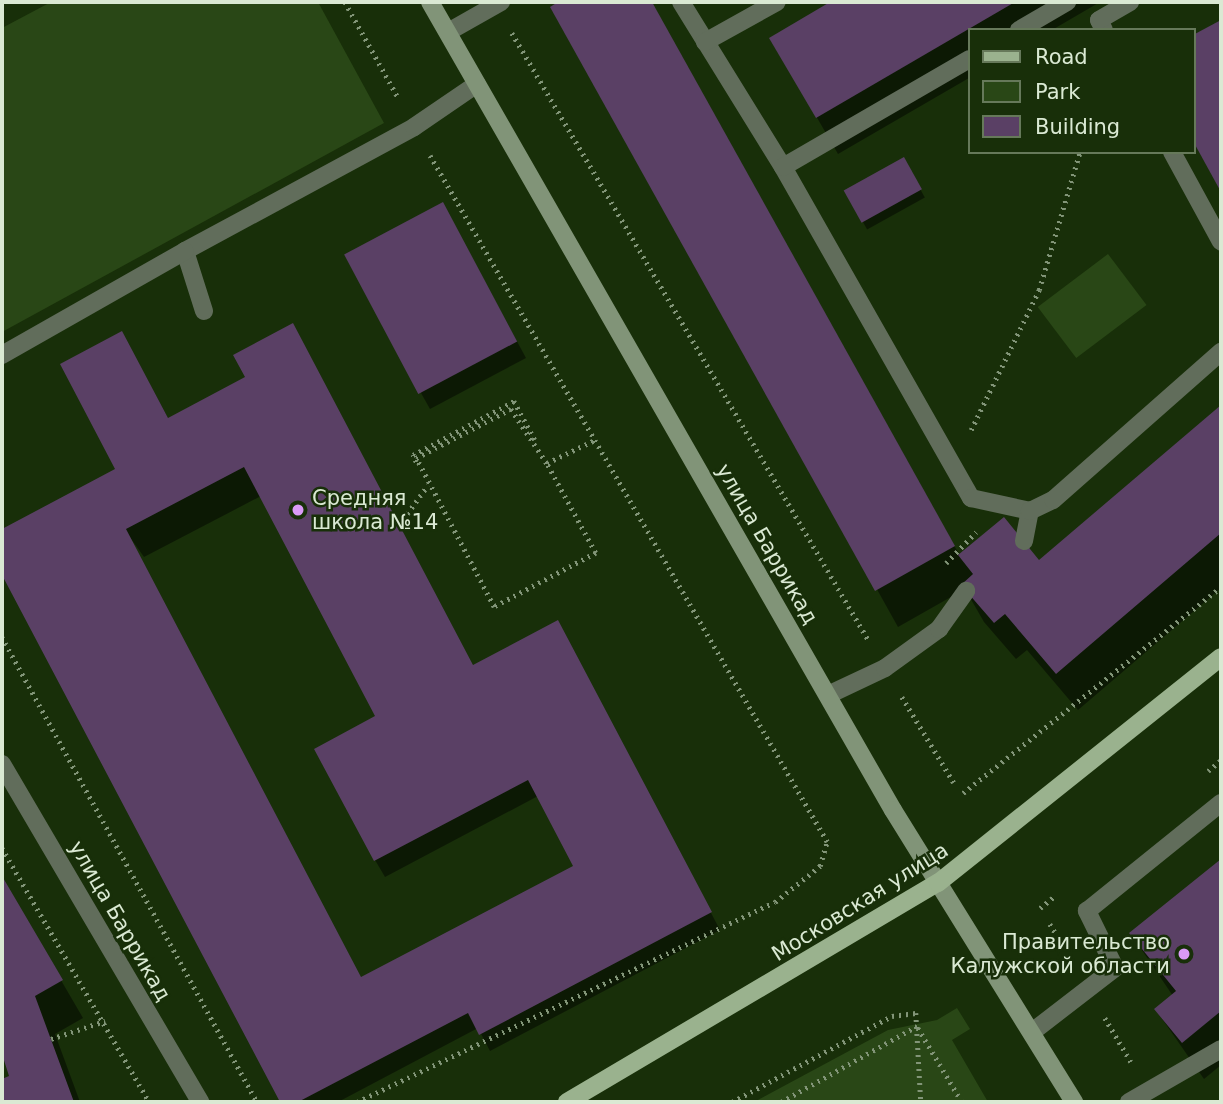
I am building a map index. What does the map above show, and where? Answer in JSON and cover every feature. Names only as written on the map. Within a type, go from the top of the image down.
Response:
[{"type":"main road","name":"Московская улица","points":[[567,1102],[938,883],[1221,657]]},
{"type":"street","name":"улица Баррикад","points":[[430,2],[938,883],[1074,1102]]},
{"type":"street","points":[[681,2],[783,167],[971,498],[1030,511],[1054,500],[1221,352]]},
{"type":"street","points":[[705,42],[777,2]]},
{"type":"street","points":[[1022,28],[1067,2]]},
{"type":"street","points":[[1103,28],[1099,20],[1130,2]]},
{"type":"street","points":[[448,33],[499,3]]},
{"type":"street","points":[[783,167],[968,60]]},
{"type":"street","points":[[2,355],[185,251],[414,127],[477,84]]},
{"type":"street","points":[[1173,154],[1221,242]]},
{"type":"street","points":[[185,251],[204,312]]},
{"type":"street","points":[[1024,541],[1030,511]]},
{"type":"street","points":[[828,695],[884,667],[939,629],[966,591]]},
{"type":"street","name":"улица Баррикад","points":[[2,764],[200,1102]]},
{"type":"street","points":[[1032,1032],[1115,968],[1087,911],[1221,803]]},
{"type":"street","points":[[1129,1102],[1221,1049]]},
{"type":"path","points":[[345,2],[414,127],[827,842],[820,866],[775,902],[357,1102]]},
{"type":"path","points":[[499,3],[954,783]]},
{"type":"path","points":[[951,464],[988,400],[1039,290],[1079,154]]},
{"type":"path","points":[[511,409],[548,465],[596,553],[494,607],[416,458],[511,409]]},
{"type":"path","points":[[548,465],[595,440]]},
{"type":"path","points":[[399,525],[428,484]]},
{"type":"path","points":[[962,793],[1221,587]]},
{"type":"path","points":[[2,637],[257,1102]]},
{"type":"path","points":[[2,848],[105,1021],[149,1102]]},
{"type":"path","points":[[732,1102],[892,1016],[916,1013],[921,1102]]},
{"type":"path","points":[[51,1039],[105,1021]]},
{"type":"path","points":[[781,1102],[917,1026]]},
{"type":"path","points":[[917,1026],[962,1102]]},
{"type":"green space","points":[[51,2],[318,2],[384,123],[2,332],[2,28]]},
{"type":"green space","points":[[1108,254],[1147,305],[1076,358],[1038,307]]},
{"type":"green space","points":[[957,1008],[970,1029],[952,1040],[988,1102],[754,1102],[888,1030],[937,1020]]},
{"type":"building","points":[[558,2],[652,2],[955,546],[875,591],[550,7]]},
{"type":"building","points":[[830,2],[1015,2],[816,118],[769,38]]},
{"type":"building","points":[[1221,20],[1221,192],[1195,145],[1195,34]]},
{"type":"building","points":[[904,157],[922,189],[862,223],[844,190]]},
{"type":"building","points":[[443,202],[517,342],[418,394],[344,255]]},
{"type":"building","points":[[293,323],[473,665],[558,620],[712,912],[479,1035],[468,1013],[298,1102],[280,1102],[2,575],[2,529],[115,469],[60,364],[122,331],[168,418],[245,377],[233,355]],"holes":[[[244,467],[375,716],[314,749],[374,861],[528,780],[573,866],[361,977],[126,529]]]},
{"type":"building","points":[[1221,405],[1221,533],[1056,674],[1005,614],[994,623],[961,585],[973,574],[958,555],[1004,517],[1039,560]]},
{"type":"building","name":"Правительство Калужской области","points":[[1221,859],[1221,1011],[1182,1043],[1154,1009],[1176,991],[1129,933]]},
{"type":"building","points":[[2,876],[63,980],[35,996],[74,1102],[2,1102],[2,1079],[9,1076],[2,1054]]},
{"type":"place","name":"Средняя школа №14","points":[[298,510]]},
{"type":"place","name":"Правительство Калужской области","points":[[1184,954]]}]
